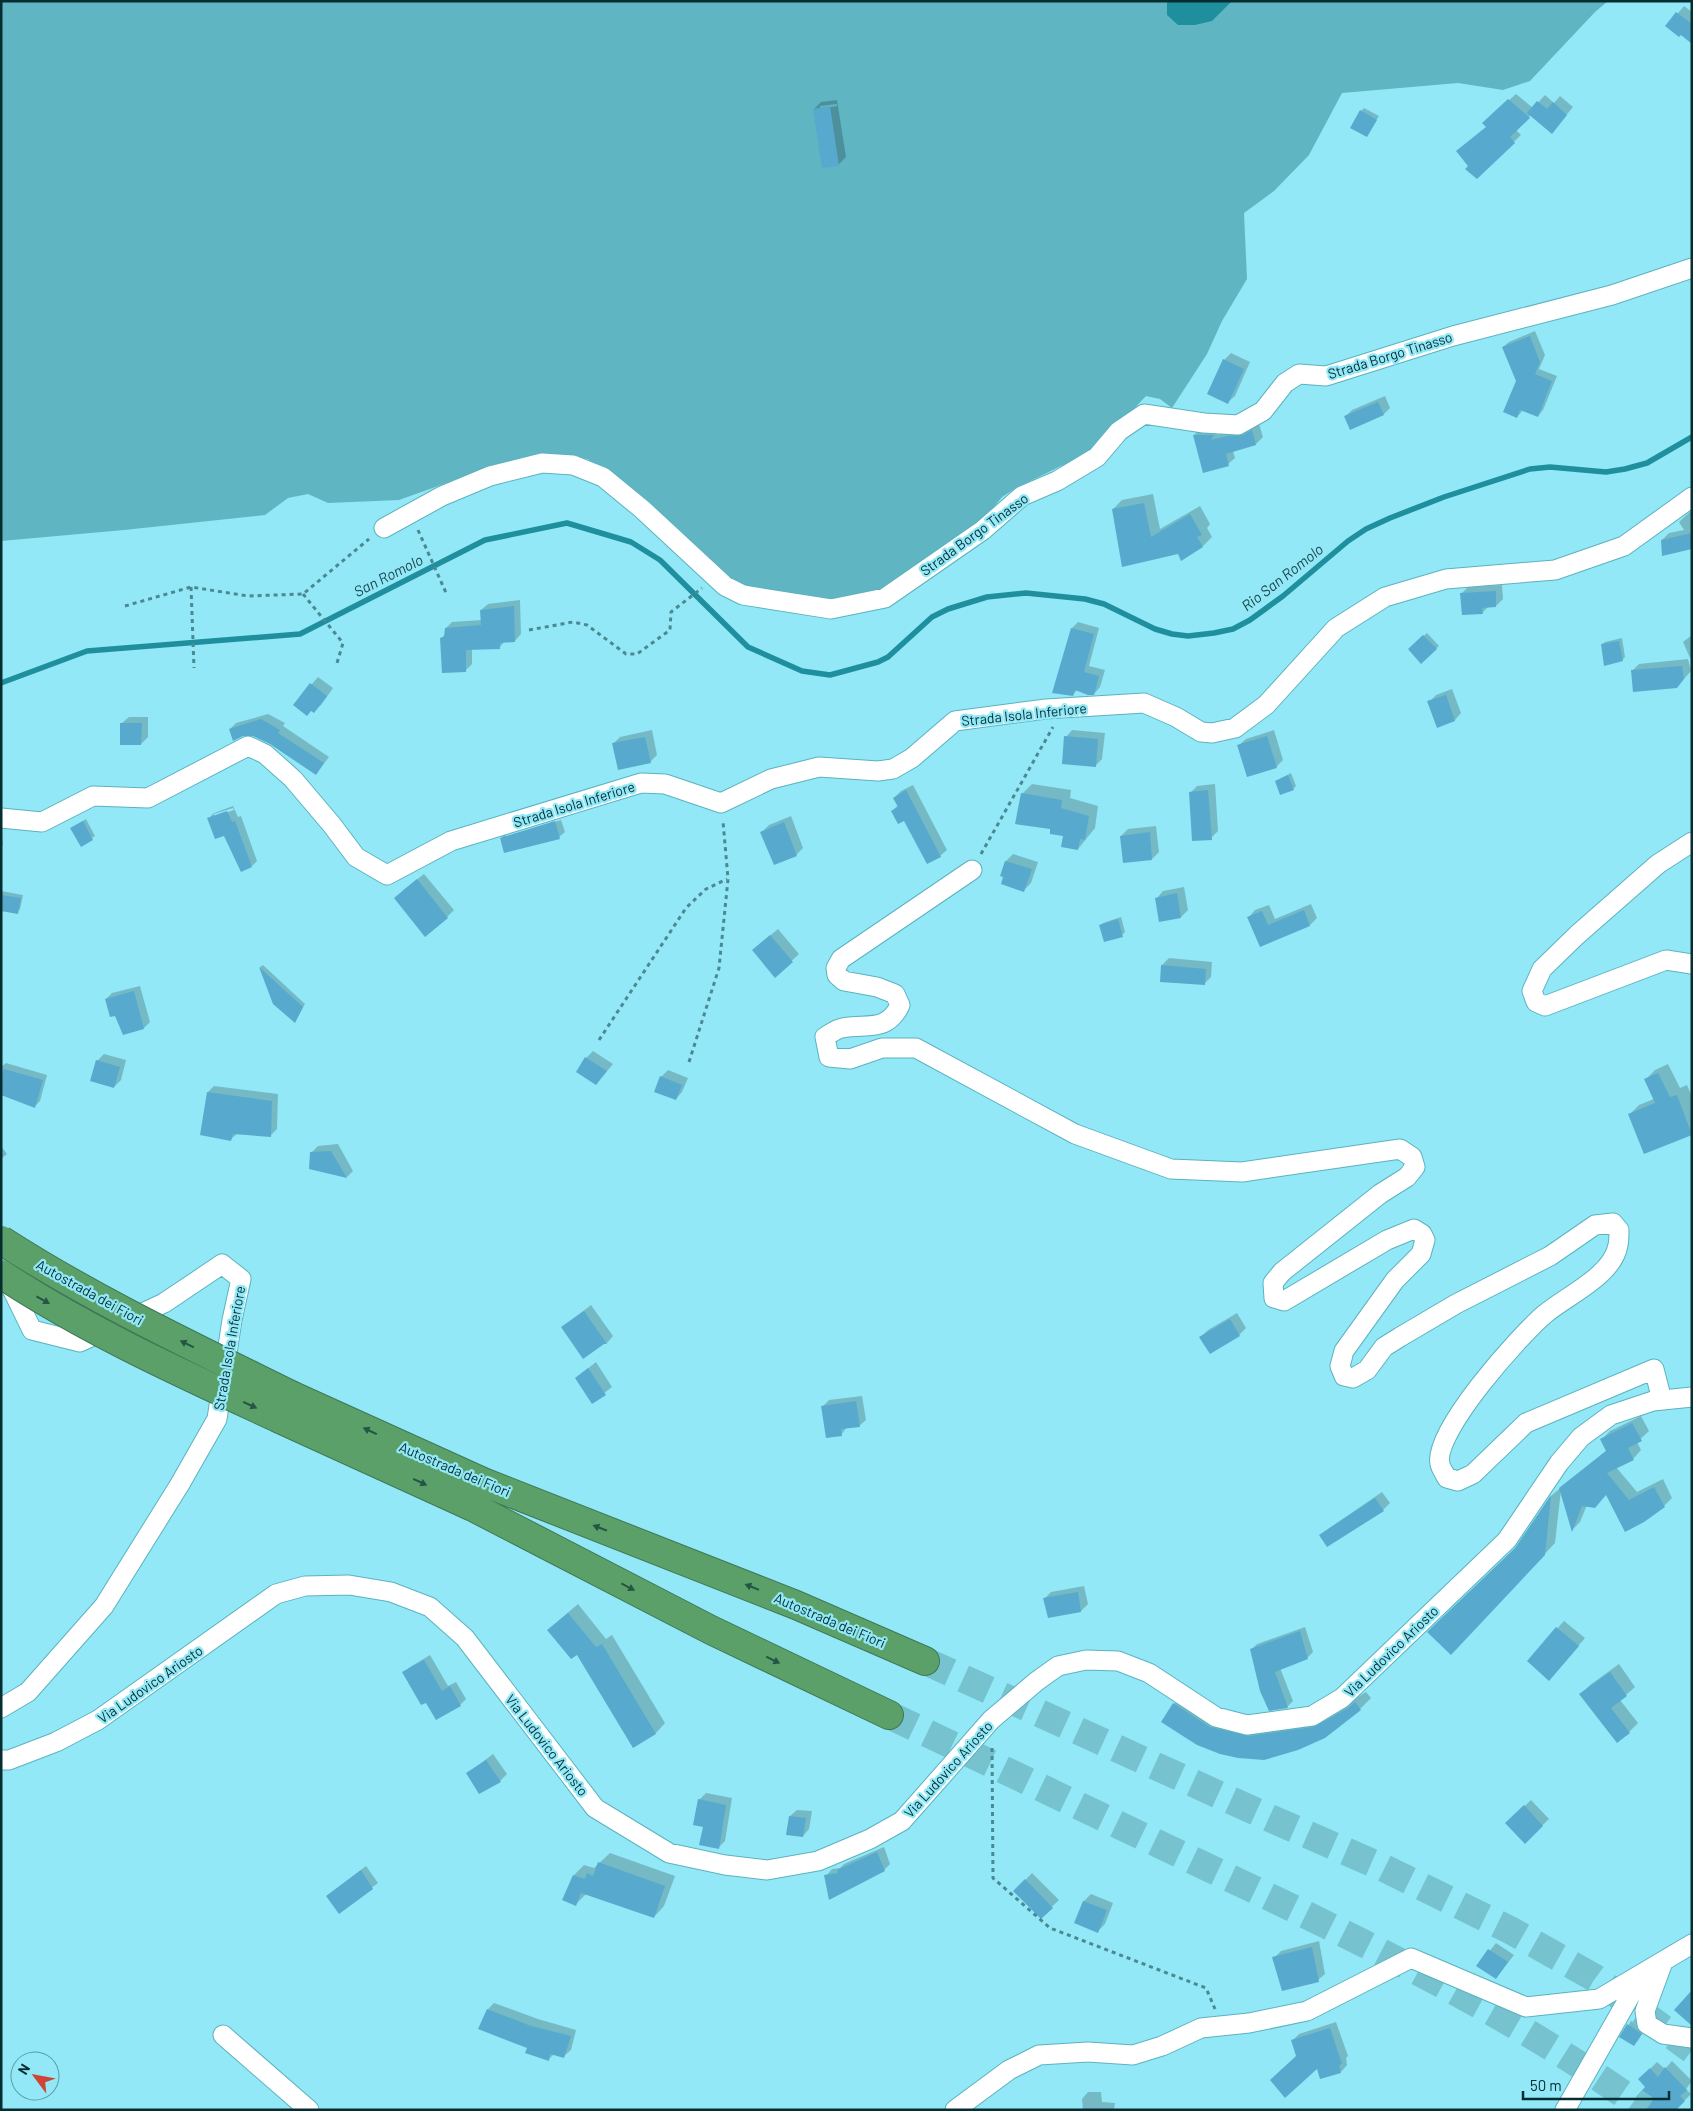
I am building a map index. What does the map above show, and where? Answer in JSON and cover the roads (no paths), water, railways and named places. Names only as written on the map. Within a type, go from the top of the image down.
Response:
[{"type":"highway","name":"Autostrada dei Fiori","points":[[1,1240],[48,1270],[156,1328],[293,1396],[483,1482],[748,1585],[925,1661]]},
{"type":"highway","name":"Autostrada dei Fiori","points":[[1,1274],[117,1341],[280,1419],[473,1507],[735,1642],[889,1715]]},
{"type":"street","name":"Strada Borgo Tinasso","points":[[384,528],[442,496],[490,476],[542,463],[573,465],[604,477],[642,509],[725,586],[743,595],[831,609],[886,598],[983,530],[1022,496],[1057,481],[1097,457],[1119,431],[1144,414],[1204,423],[1238,425],[1263,410],[1285,383],[1299,374],[1326,376],[1453,336],[1612,295],[1692,268]]},
{"type":"street","name":"Strada Isola Inferiore","points":[[1,818],[42,822],[93,796],[148,798],[248,746],[265,754],[293,780],[332,825],[356,857],[387,874],[451,841],[641,783],[665,784],[721,802],[771,778],[819,767],[878,771],[893,769],[912,758],[956,721],[1064,708],[1144,703],[1176,717],[1201,732],[1212,733],[1235,728],[1266,705],[1336,628],[1385,597],[1446,579],[1555,570],[1624,546],[1692,497]]},
{"type":"street","points":[[1692,842],[1658,864],[1577,935],[1542,969],[1532,991],[1536,1002],[1545,1006],[1666,960],[1692,964]]},
{"type":"street","points":[[972,870],[841,959],[836,968],[837,975],[844,980],[877,987],[895,994],[900,1005],[894,1016],[874,1026],[840,1028],[825,1037],[829,1057],[850,1059],[882,1048],[916,1048],[1075,1134],[1171,1169],[1242,1172],[1400,1149],[1412,1157],[1415,1168],[1407,1177],[1380,1194],[1282,1272],[1273,1282],[1274,1298],[1284,1301],[1388,1240],[1414,1229],[1422,1234],[1425,1240],[1421,1254],[1395,1280],[1344,1351],[1340,1366],[1344,1376],[1353,1378],[1367,1370],[1384,1347],[1400,1337],[1456,1304],[1550,1256],[1595,1225],[1613,1223],[1619,1230],[1618,1247],[1609,1264],[1588,1284],[1545,1314],[1499,1361],[1459,1415],[1442,1446],[1439,1464],[1447,1478],[1458,1482],[1473,1474],[1526,1423],[1654,1369],[1662,1400]]},
{"type":"street","name":"Strada Isola Inferiore","points":[[1,1266],[32,1330],[80,1342],[164,1303],[222,1264],[241,1279],[232,1320],[217,1419],[180,1484],[104,1606],[28,1692],[1,1708]]},
{"type":"street","name":"Via Ludovico Ariosto","points":[[1,1760],[9,1760],[56,1742],[98,1720],[276,1594],[305,1586],[349,1584],[391,1592],[430,1606],[465,1638],[595,1808],[669,1854],[725,1865],[767,1870],[818,1861],[870,1839],[902,1821],[991,1720],[1058,1666],[1086,1660],[1118,1661],[1149,1673],[1216,1717],[1247,1725],[1280,1722],[1312,1716],[1342,1698],[1507,1540],[1559,1464],[1581,1437],[1611,1415],[1653,1401],[1692,1398]]},
{"type":"street","points":[[955,2110],[1009,2070],[1039,2054],[1088,2052],[1133,2054],[1162,2046],[1201,2028],[1268,2020],[1307,2011],[1411,1958],[1526,2007],[1599,1999],[1692,1944]]},
{"type":"street","points":[[1663,1962],[1645,2011],[1647,2024],[1692,2050]]},
{"type":"street","points":[[1565,2110],[1643,1974]]},
{"type":"street","points":[[1663,2034],[1692,2038]]},
{"type":"street","points":[[223,2035],[309,2110]]},
{"type":"waterway","name":"Rio San Romolo","points":[[1,683],[87,651],[300,634],[485,540],[567,523],[631,542],[660,560],[748,647],[802,671],[830,675],[878,662],[888,657],[932,617],[948,609],[987,597],[1026,593],[1085,599],[1104,604],[1155,629],[1172,634],[1188,636],[1214,633],[1233,629],[1250,620],[1283,596],[1348,541],[1366,529],[1390,518],[1444,497],[1530,469],[1550,467],[1606,472],[1625,469],[1647,463],[1692,437]]},
{"type":"tunnel","points":[[925,1661],[1384,1868],[1510,1930],[1595,1978],[1692,2050]]},
{"type":"tunnel","points":[[889,1715],[1391,1957],[1546,2044],[1646,2110]]},
{"type":"water label","name":"San Romolo","points":[[388,575]]}]
